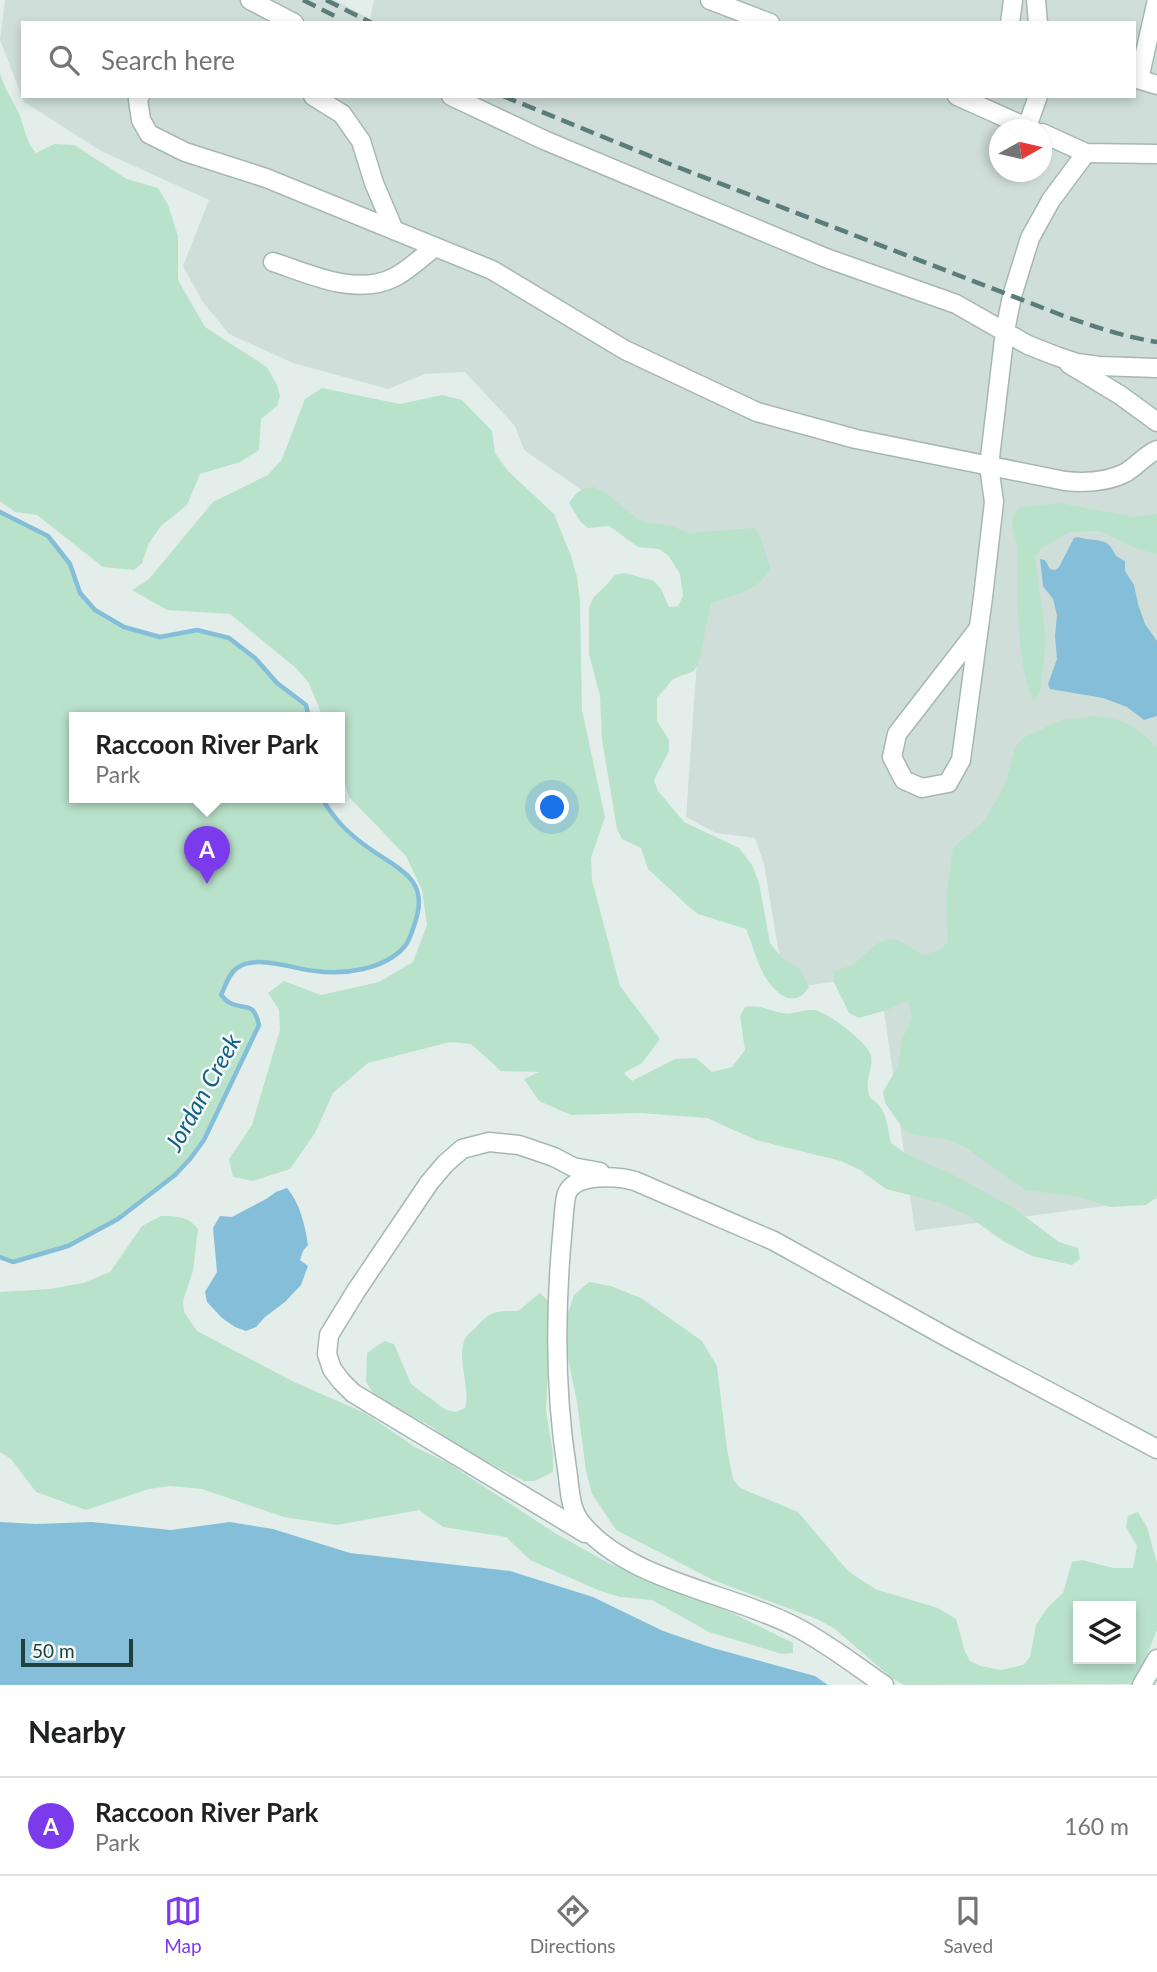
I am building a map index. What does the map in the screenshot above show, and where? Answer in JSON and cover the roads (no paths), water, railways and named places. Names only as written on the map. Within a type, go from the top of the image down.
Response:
[{"type":"lane","points":[[250,0],[290,21]]},
{"type":"lane","points":[[710,0],[765,21]]},
{"type":"lane","points":[[1010,21],[1013,0]]},
{"type":"lane","points":[[1035,0],[1038,21]]},
{"type":"lane","points":[[1157,0],[1136,78],[1157,85]]},
{"type":"lane","points":[[139,98],[141,120],[149,134],[184,152],[266,178],[492,270],[625,350],[757,412],[856,439],[1086,483],[1126,472],[1157,450]]},
{"type":"lane","points":[[316,98],[342,114],[361,141],[374,183],[394,230]]},
{"type":"lane","points":[[455,98],[544,140],[826,258],[956,304],[1028,345],[1056,356],[1088,365],[1157,368]]},
{"type":"lane","points":[[966,98],[1011,119]]},
{"type":"lane","points":[[1035,119],[1038,98]]},
{"type":"lane","points":[[1052,138],[1086,153],[1157,154]]},
{"type":"lane","points":[[979,628],[897,734],[892,757],[904,780],[922,788],[948,783],[961,760],[979,628],[994,502],[989,466],[1004,331],[1012,296],[1030,237],[1051,200],[1086,153]]},
{"type":"lane","points":[[273,262],[339,284],[359,285],[395,277],[435,247]]},
{"type":"lane","points":[[1056,356],[1120,395],[1157,422]]},
{"type":"lane","points":[[884,1685],[796,1627],[651,1572],[353,1393],[341,1381],[332,1369],[327,1354],[329,1335],[429,1183],[462,1149],[489,1142],[519,1145],[573,1167],[620,1177],[650,1187],[774,1241],[1157,1449]]},
{"type":"lane","points":[[598,1541],[577,1517],[570,1494],[560,1428],[556,1348],[558,1280],[568,1192],[580,1180],[620,1177]]},
{"type":"lane","points":[[535,1504],[550,1508],[558,1506],[564,1503],[570,1494]]},
{"type":"lane","points":[[1142,1685],[1157,1659]]},
{"type":"water","points":[[1074,538],[1105,542],[1116,556],[1125,561],[1125,571],[1134,585],[1145,624],[1157,641],[1157,716],[1144,720],[1127,707],[1103,698],[1050,689],[1048,684],[1057,659],[1057,615],[1053,599],[1043,586],[1040,559],[1045,560],[1050,569],[1055,570]]},
{"type":"water","points":[[287,1188],[299,1207],[308,1245],[300,1260],[308,1266],[301,1285],[285,1302],[256,1327],[246,1331],[222,1318],[207,1302],[205,1292],[217,1272],[213,1228],[220,1216],[232,1217]]},
{"type":"water","points":[[0,1522],[92,1522],[171,1530],[230,1522],[273,1529],[350,1553],[510,1571],[593,1597],[663,1631],[713,1648],[815,1676],[828,1685],[0,1685]]},
{"type":"waterway","name":"Jordan Creek","points":[[0,512],[48,536],[70,564],[80,593],[95,610],[124,627],[160,637],[197,630],[229,638],[255,658],[277,683],[306,705],[308,712]]},
{"type":"waterway","name":"Jordan Creek","points":[[0,1257],[13,1262],[68,1246],[118,1219],[175,1175],[190,1159],[204,1140],[259,1025],[251,1009],[230,1003],[221,995],[234,970],[245,964],[264,962],[315,971],[351,971],[386,961],[405,946],[417,916],[419,904],[415,886],[404,872],[366,847],[349,832],[325,803]]},
{"type":"railway","points":[[303,0],[337,17]]},
{"type":"railway","points":[[326,0],[368,21]]},
{"type":"railway","points":[[508,98],[667,163],[1064,316],[1157,342]]},
{"type":"place","name":"Raccoon River Park","points":[[207,884]]}]
